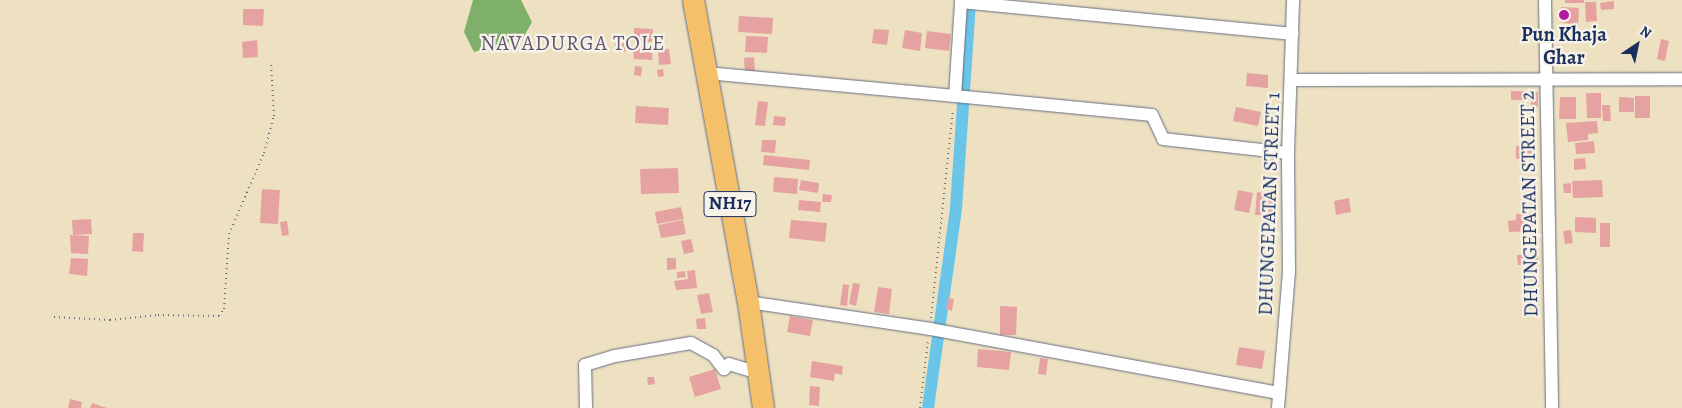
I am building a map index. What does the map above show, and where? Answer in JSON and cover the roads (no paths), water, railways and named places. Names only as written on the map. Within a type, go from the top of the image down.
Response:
[{"type":"highway","name":"NH17","points":[[693,0],[748,302],[764,408]]},
{"type":"street","name":"DHUNGEPATAN STREET 1","points":[[1278,408],[1288,271],[1288,153],[1293,0]]},
{"type":"street","name":"DHUNGEPATAN STREET 2","points":[[1545,0],[1552,408]]},
{"type":"street","points":[[955,96],[961,2],[1292,34]]},
{"type":"street","points":[[707,72],[1152,115],[1164,139],[1288,153]]},
{"type":"street","points":[[1291,80],[1682,79]]},
{"type":"street","points":[[748,302],[930,328],[1278,393]]},
{"type":"street","points":[[586,408],[585,365],[615,356],[691,343],[713,356],[724,369],[729,364],[758,373]]},
{"type":"waterway","points":[[928,408],[956,208],[970,0]]},
{"type":"place","name":"Pun Khaja Ghar","points":[[1564,15]]},
{"type":"district","name":"NAVADURGA TOLE","points":[[573,43]]}]
